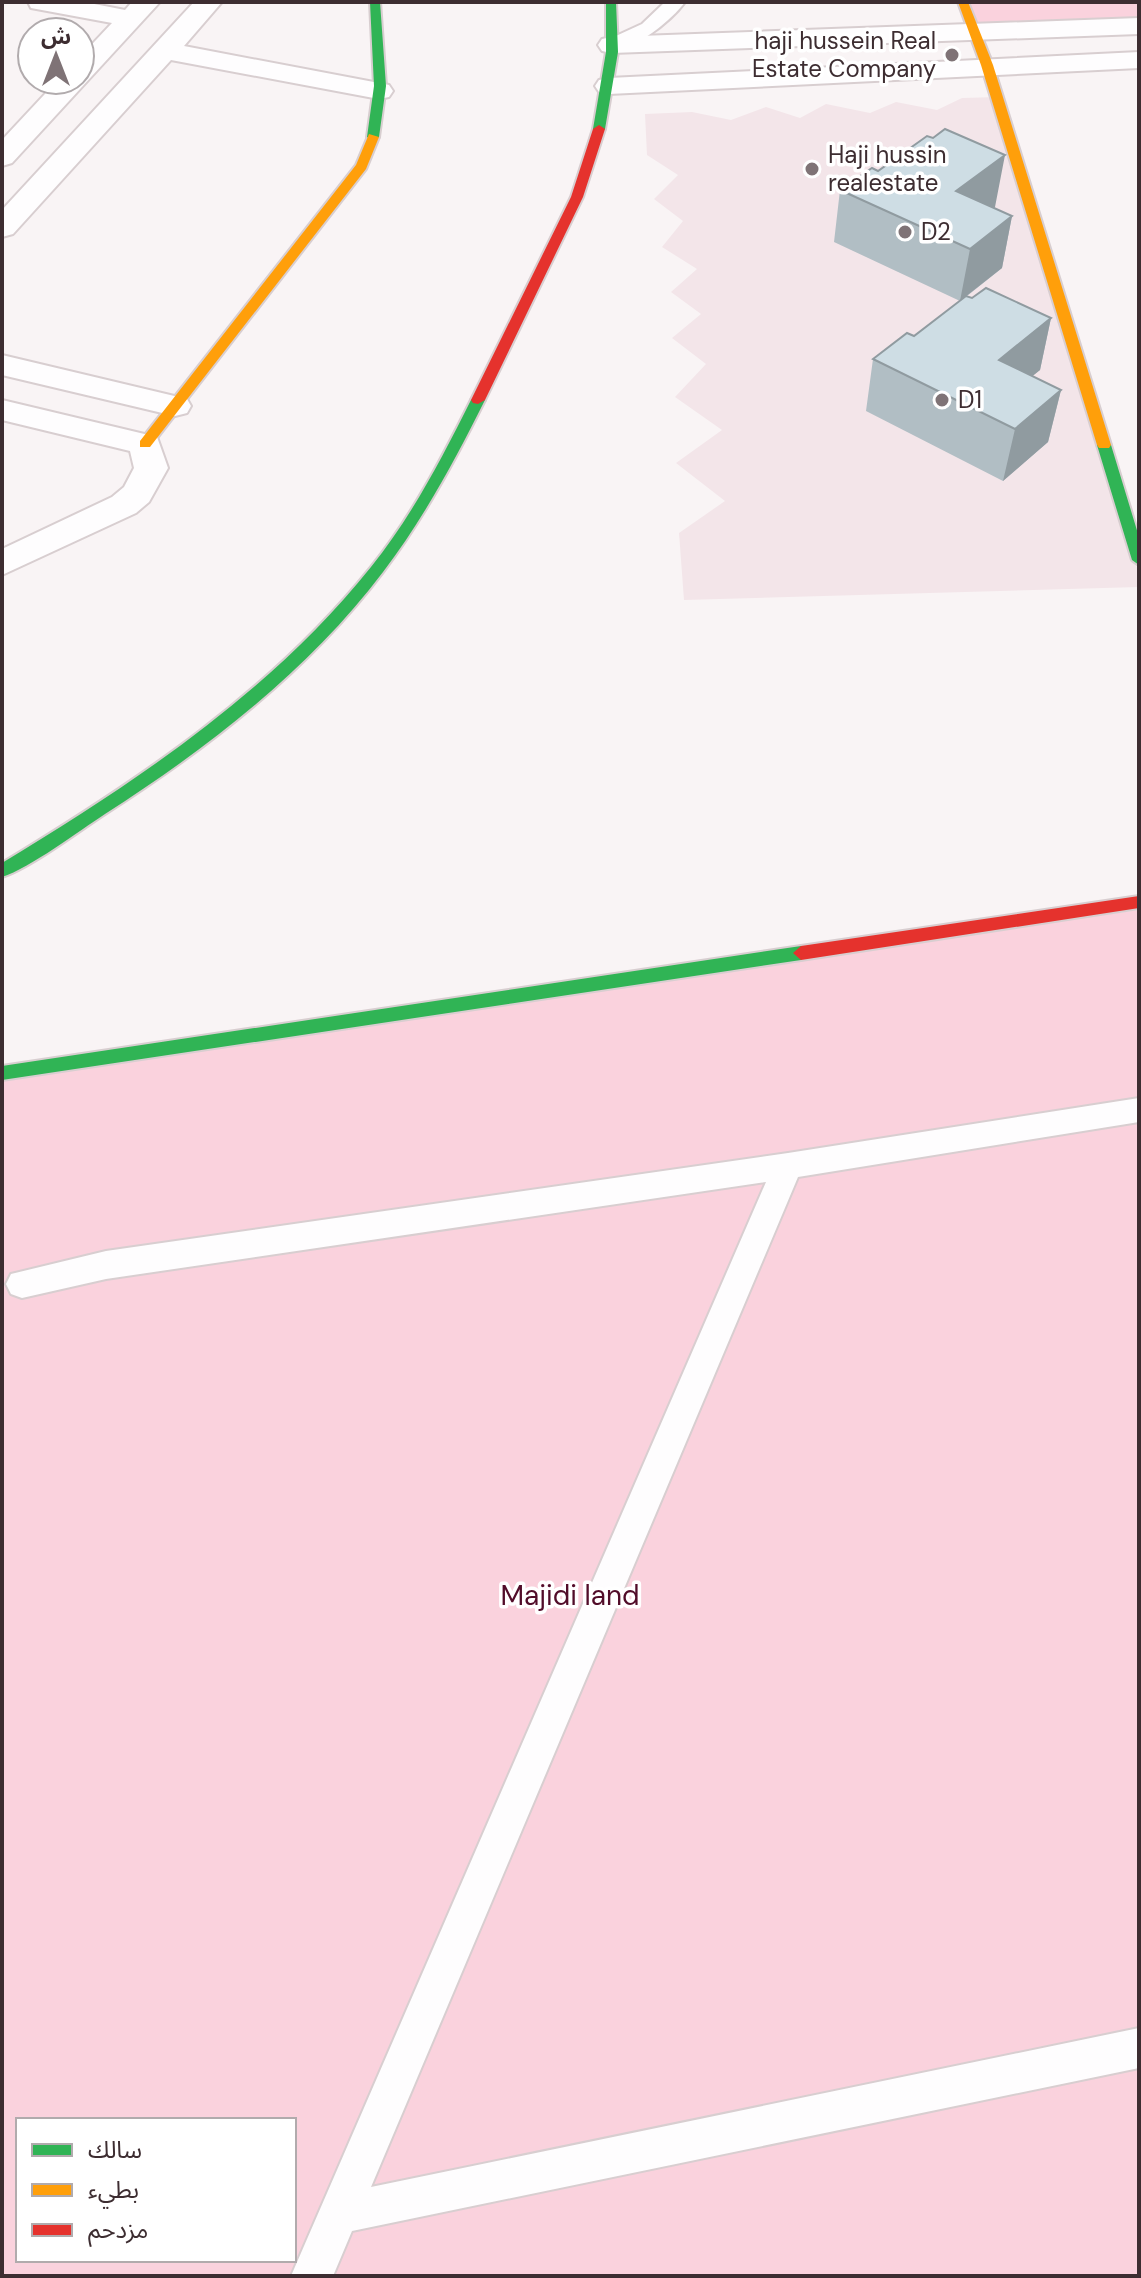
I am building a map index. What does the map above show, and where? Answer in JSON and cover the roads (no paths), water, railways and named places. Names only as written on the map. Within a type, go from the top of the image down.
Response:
[{"type":"street","points":[[41,2],[139,11]]},
{"type":"street","points":[[2,228],[209,2]]},
{"type":"street","points":[[145,444],[362,166],[379,128],[375,2]]},
{"type":"street","points":[[2,871],[134,789],[207,735],[272,681],[328,625],[375,570],[415,516],[447,462],[559,237],[591,159],[609,86],[611,2]]},
{"type":"street","points":[[963,2],[987,65],[1139,560]]},
{"type":"street","points":[[96,56],[139,11]]},
{"type":"street","points":[[612,45],[1139,26]]},
{"type":"street","points":[[163,50],[379,91]]},
{"type":"street","points":[[609,86],[987,65],[1139,60]]},
{"type":"street","points":[[2,157],[59,96]]},
{"type":"street","points":[[2,365],[175,406]]},
{"type":"street","points":[[2,410],[145,444]]},
{"type":"street","points":[[2,563],[124,505],[137,494],[151,468],[145,444]]},
{"type":"street","points":[[2,1073],[1139,902]]},
{"type":"lane","points":[[612,45],[649,28],[676,2]]},
{"type":"lane","points":[[22,1284],[106,1265],[788,1166],[1139,1110]]},
{"type":"lane","points":[[312,2276],[788,1166]]},
{"type":"lane","points":[[337,2214],[1139,2048]]},
{"type":"place","name":"haji hussein Real Estate Company","points":[[952,55]]},
{"type":"place","name":"Haji hussin realestate","points":[[812,169]]},
{"type":"place","name":"D2","points":[[905,232]]},
{"type":"place","name":"D1","points":[[942,400]]},
{"type":"park label","name":"Majidi land","points":[[570,1595]]}]
